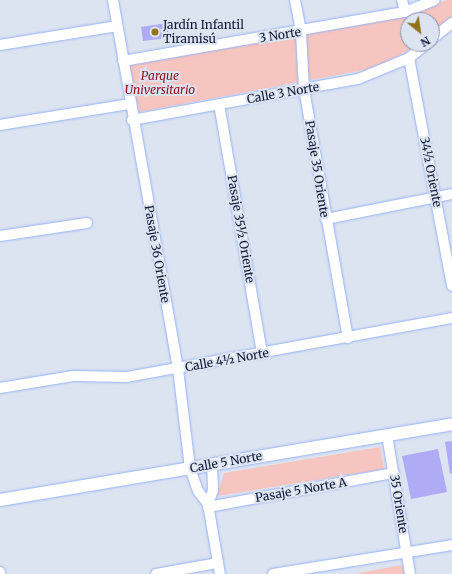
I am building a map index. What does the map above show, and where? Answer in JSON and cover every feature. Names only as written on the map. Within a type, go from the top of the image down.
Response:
[{"type":"street","name":"Pasaje 36 Oriente","points":[[112,0],[132,120],[178,368],[190,468],[198,491],[208,505],[220,574]]},
{"type":"street","name":"Pasaje 35 Oriente","points":[[295,0],[301,32],[304,89],[348,338]]},
{"type":"street","points":[[402,0],[404,12]]},
{"type":"street","name":"3 Norte","points":[[404,12],[435,0]]},
{"type":"street","name":"3 Norte","points":[[123,61],[301,32],[400,13]]},
{"type":"street","points":[[440,33],[452,23]]},
{"type":"street","points":[[0,45],[117,26]]},
{"type":"street","name":"Calle 3 Norte","points":[[132,120],[358,80],[409,58],[416,52]]},
{"type":"street","name":"34½ Oriente","points":[[409,58],[452,286]]},
{"type":"street","points":[[0,125],[130,104]]},
{"type":"street","name":"Pasaje 35½ Oriente","points":[[219,104],[262,353]]},
{"type":"street","points":[[326,219],[452,194]]},
{"type":"street","points":[[0,236],[87,223]]},
{"type":"street","name":"Calle 4½ Norte","points":[[0,388],[72,376],[127,377],[452,318]]},
{"type":"street","name":"Calle 5 Norte","points":[[0,500],[452,424]]},
{"type":"street","name":"35 Oriente","points":[[387,435],[410,574]]},
{"type":"street","name":"Pasaje 36 Oriente","points":[[208,505],[213,490],[212,464]]},
{"type":"street","name":"Pasaje 5 Norte A","points":[[208,505],[394,473]]},
{"type":"street","points":[[273,574],[452,545]]},
{"type":"street","points":[[156,574],[218,563]]},
{"type":"green space","name":"Parque Universitario","points":[[447,0],[452,0],[452,18],[440,28],[440,12],[417,12]]},
{"type":"green space","name":"Parque Universitario","points":[[400,16],[400,52],[405,52],[385,63],[364,70],[139,112],[129,64]]},
{"type":"green space","points":[[380,447],[384,469],[217,496],[224,473]]},
{"type":"green space","points":[[402,565],[406,574],[359,574],[359,573]]},
{"type":"building","name":"Jardín Infantil Tiramisú","points":[[167,23],[169,38],[143,41],[141,27]]},
{"type":"building","points":[[452,441],[452,473],[450,474],[445,442]]},
{"type":"building","points":[[438,449],[447,492],[411,499],[402,456]]},
{"type":"place","name":"Jardín Infantil Tiramisú","points":[[155,32]]}]
